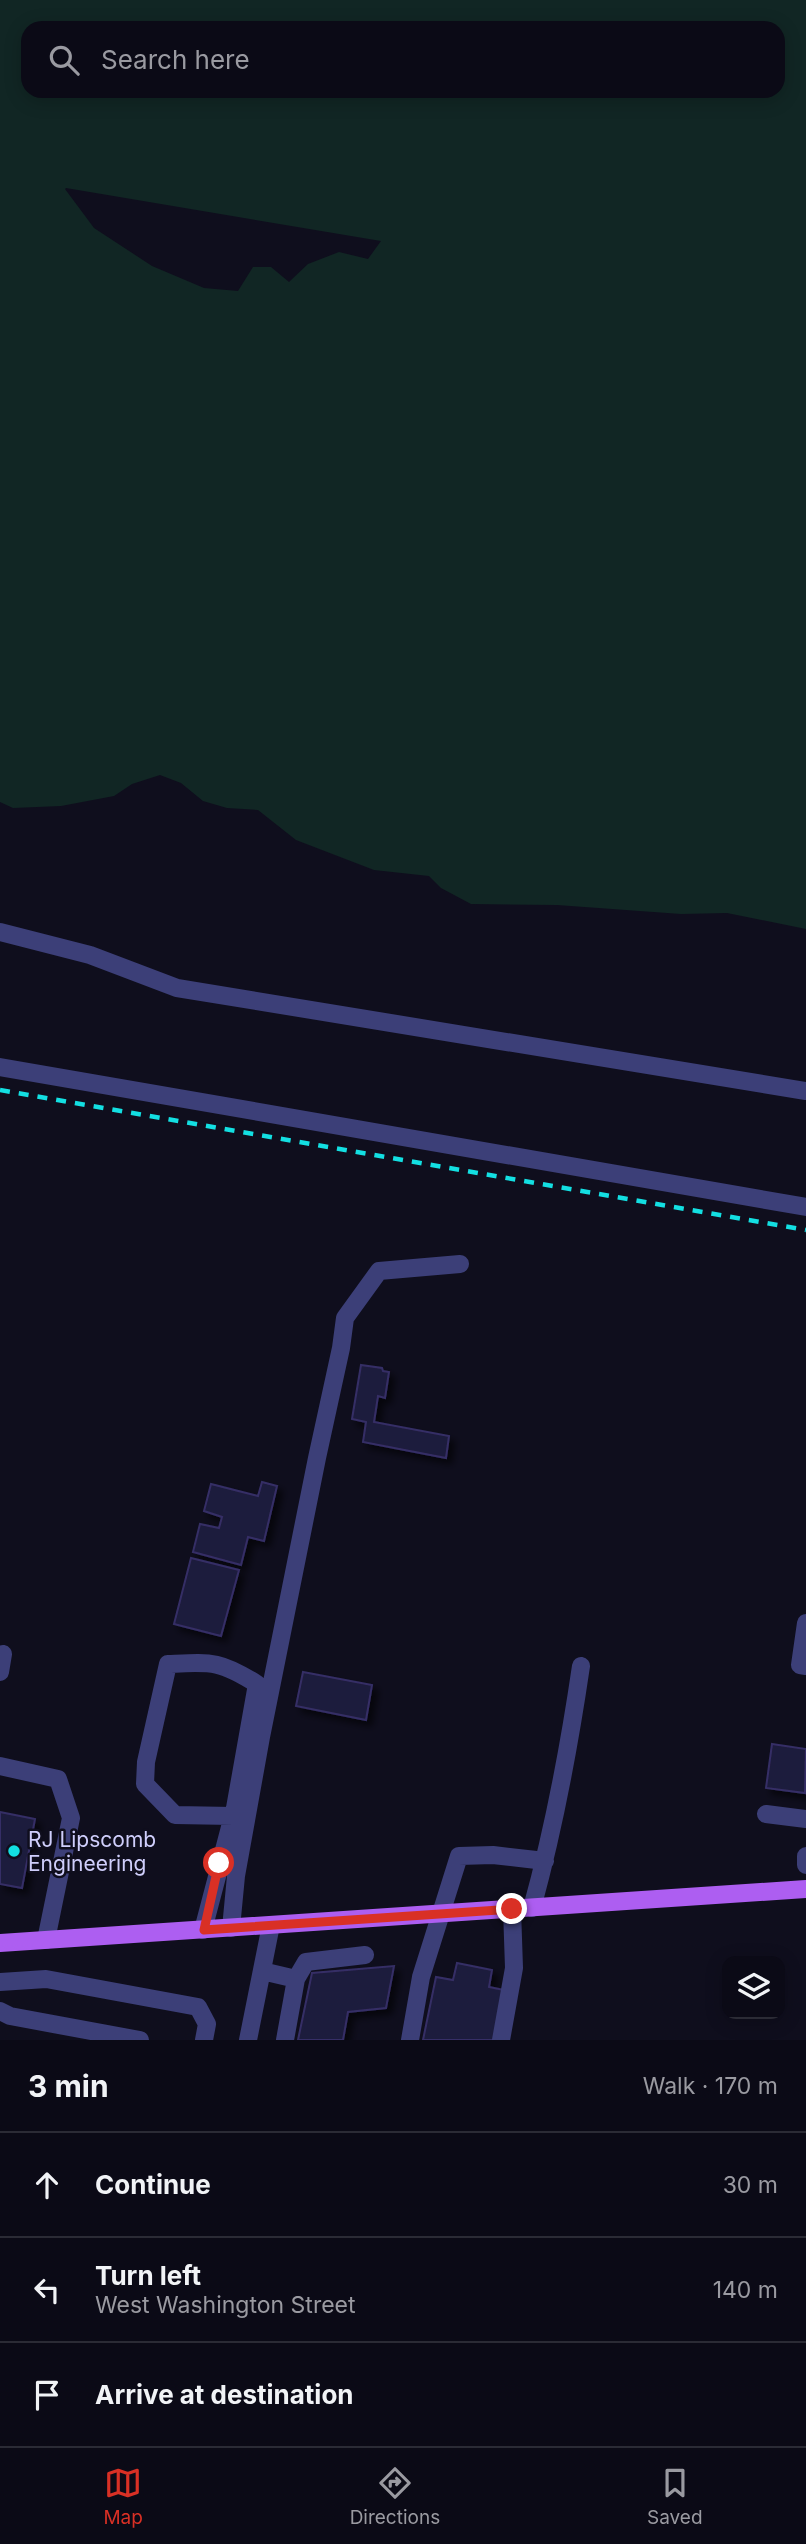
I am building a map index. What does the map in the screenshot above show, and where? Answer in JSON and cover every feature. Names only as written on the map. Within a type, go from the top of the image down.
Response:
[{"type":"main road","points":[[0,1943],[806,1889]]},
{"type":"street","points":[[0,932],[90,956],[177,988],[806,1091]]},
{"type":"street","points":[[0,1067],[806,1207]]},
{"type":"street","points":[[231,1927],[236,1876],[261,1737],[345,1318],[379,1271],[460,1264]]},
{"type":"street","points":[[806,1623],[800,1665],[806,1666]]},
{"type":"street","points":[[204,1930],[233,1816],[257,1684],[233,1669],[211,1662],[167,1664],[146,1762],[145,1784],[175,1815],[233,1816]]},
{"type":"street","points":[[531,1908],[545,1861],[571,1736],[581,1665]]},
{"type":"street","points":[[0,1766],[58,1779],[71,1818],[47,1940]]},
{"type":"street","points":[[766,1814],[806,1819]]},
{"type":"street","points":[[410,2040],[421,1977],[459,1856],[493,1855],[545,1861]]},
{"type":"street","points":[[806,1856],[806,1865]]},
{"type":"street","points":[[501,2040],[513,1975],[512,1909]]},
{"type":"street","points":[[248,2040],[271,1925]]},
{"type":"street","points":[[285,2040],[296,1979],[306,1962],[365,1955]]},
{"type":"street","points":[[262,1970],[296,1979]]},
{"type":"street","points":[[0,1982],[46,1979],[198,2007],[207,2024],[204,2040]]},
{"type":"street","points":[[0,2011],[10,2017],[140,2040]]},
{"type":"green space","points":[[0,0],[806,0],[806,929],[727,913],[681,914],[557,905],[471,904],[441,888],[429,876],[374,870],[296,840],[258,810],[227,808],[203,801],[181,783],[160,775],[132,784],[114,796],[61,806],[13,808],[0,802]],"holes":[[[66,188],[381,241],[368,259],[339,252],[308,264],[289,282],[271,267],[253,267],[238,291],[204,288],[152,266],[94,228]]]},
{"type":"building","points":[[361,1365],[382,1368],[383,1371],[389,1372],[385,1398],[378,1396],[374,1422],[449,1436],[446,1458],[363,1442],[366,1422],[352,1419]]},
{"type":"building","points":[[262,1482],[277,1486],[264,1541],[248,1537],[241,1565],[193,1552],[200,1524],[219,1528],[222,1517],[204,1511],[211,1484],[258,1496]]},
{"type":"building","points":[[191,1558],[239,1570],[221,1636],[174,1624]]},
{"type":"building","points":[[303,1672],[372,1685],[366,1720],[296,1706]]},
{"type":"building","points":[[772,1744],[806,1749],[805,1793],[766,1788]]},
{"type":"building","name":"RJ Lipscomb Engineering","points":[[0,1812],[35,1819],[22,1888],[0,1884]]},
{"type":"building","points":[[457,1963],[492,1970],[489,1987],[504,1990],[494,2040],[423,2040],[436,1977],[453,1980]]},
{"type":"building","points":[[394,1966],[386,2008],[348,2012],[343,2040],[298,2040],[312,1973]]},
{"type":"railway","points":[[0,1090],[806,1230]]},
{"type":"place","name":"RJ Lipscomb Engineering","points":[[14,1851]]},
{"type":"route","points":[[219,1863],[204,1930],[512,1909]]}]
